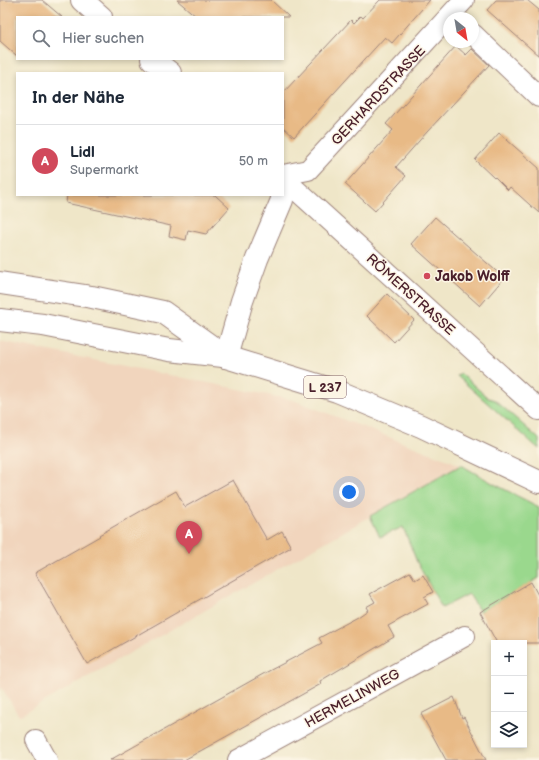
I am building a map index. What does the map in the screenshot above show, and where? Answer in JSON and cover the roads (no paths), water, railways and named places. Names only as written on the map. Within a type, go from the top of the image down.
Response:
[{"type":"main road","points":[[82,0],[100,16]]},
{"type":"main road","points":[[153,60],[169,72]]},
{"type":"main road","points":[[226,357],[242,301],[257,259],[282,200],[282,196]]},
{"type":"main road","name":"L 237","points":[[0,283],[92,297],[163,312],[226,357]]},
{"type":"main road","name":"L 237","points":[[0,320],[43,325],[169,350],[226,357],[336,391],[421,426],[539,482]]},
{"type":"street","name":"GERHARDSTRASSE","points":[[284,176],[308,170],[457,11]]},
{"type":"street","points":[[479,40],[539,97]]},
{"type":"street","name":"RÖMERSTRASSE","points":[[284,177],[539,410]]},
{"type":"street","name":"HERMELINWEG","points":[[238,760],[465,636]]},
{"type":"street","points":[[36,740],[47,760]]},
{"type":"place","name":"Jakob Wolff","points":[[427,276]]},
{"type":"place","name":"Lidl","points":[[189,554]]}]
